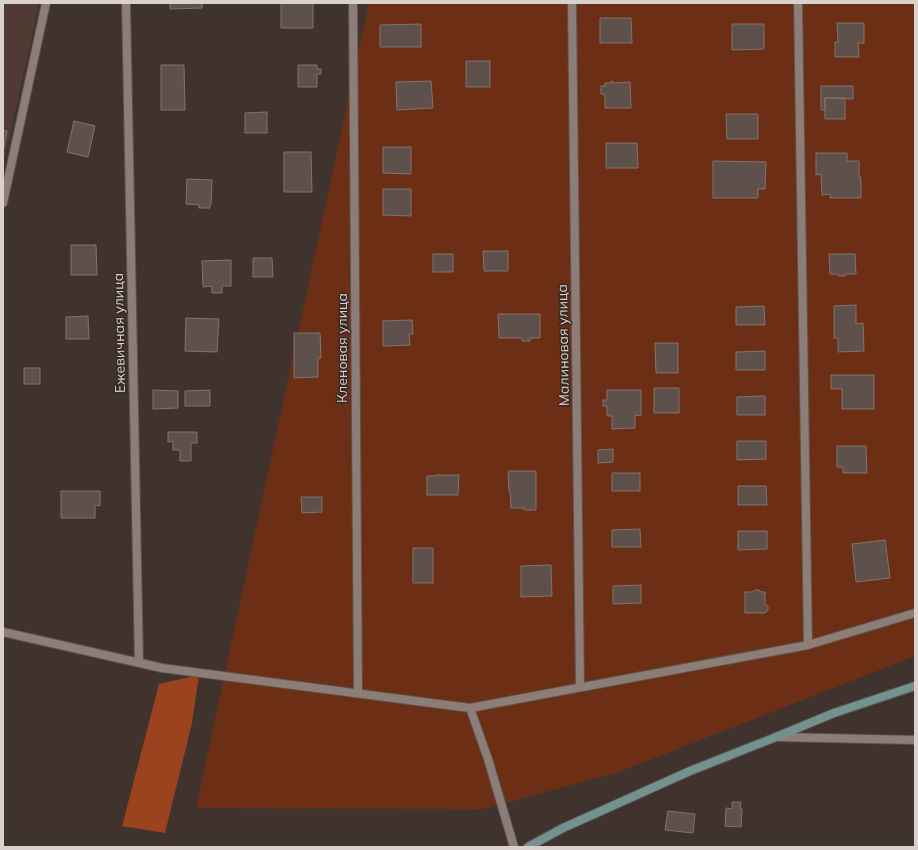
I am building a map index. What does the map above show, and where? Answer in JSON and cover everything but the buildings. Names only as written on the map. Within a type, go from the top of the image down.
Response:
[{"type":"main road","points":[[528,847],[563,828],[690,771],[834,713],[915,686]]},
{"type":"street","points":[[3,202],[46,3]]},
{"type":"street","name":"Ежевичная улица","points":[[126,3],[139,663]]},
{"type":"street","name":"Кленовая улица","points":[[353,3],[358,693]]},
{"type":"street","name":"Малиновая улица","points":[[572,3],[580,687]]},
{"type":"street","points":[[798,3],[808,645]]},
{"type":"street","points":[[3,632],[162,668],[470,708],[808,645],[915,613]]},
{"type":"street","points":[[470,708],[488,759],[514,847]]},
{"type":"street","points":[[776,737],[915,740]]},
{"type":"shaded area","points":[[3,3],[39,3],[3,166]]},
{"type":"shaded area","points":[[369,3],[915,3],[915,656],[619,772],[483,809],[196,808]]},
{"type":"shaded area","points":[[199,675],[192,723],[165,833],[122,826],[159,684]]}]
